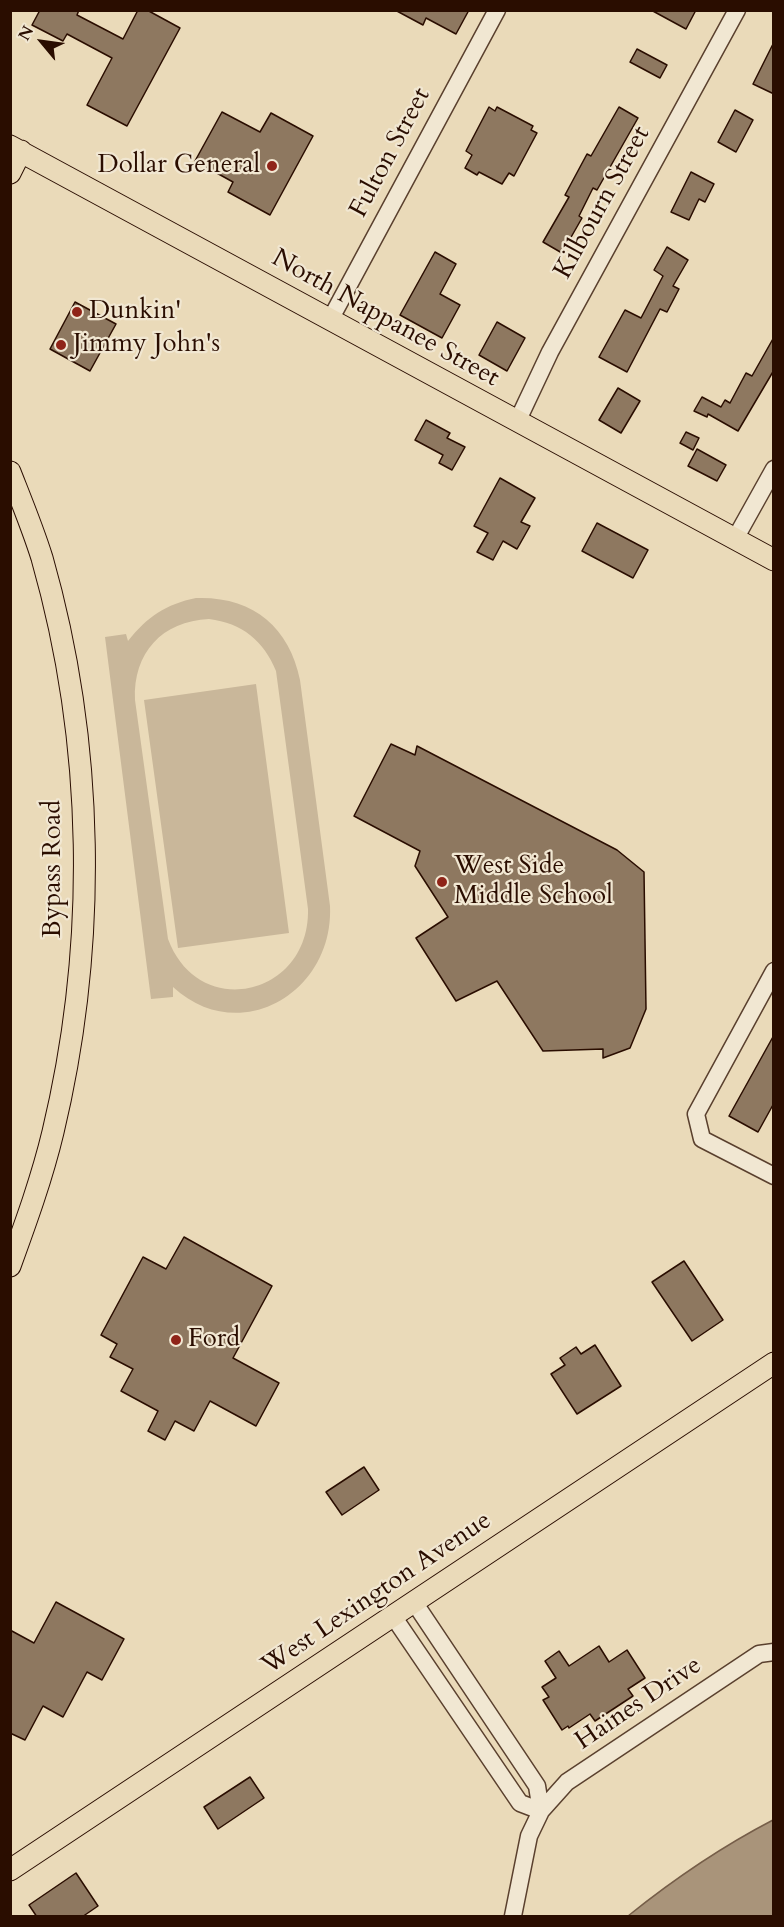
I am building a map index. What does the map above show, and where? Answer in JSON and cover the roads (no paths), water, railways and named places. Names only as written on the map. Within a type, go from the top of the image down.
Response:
[{"type":"main road","name":"North Nappanee Street","points":[[16,148],[330,321],[774,560]]},
{"type":"main road","points":[[10,173],[16,148]]},
{"type":"main road","name":"Bypass Road","points":[[10,472],[41,556],[57,617],[69,677],[77,733],[85,868],[82,948],[63,1082],[41,1175],[10,1266]]},
{"type":"main road","name":"West Lexington Avenue","points":[[10,1870],[774,1363]]},
{"type":"street","name":"Fulton Street","points":[[330,321],[497,10]]},
{"type":"street","name":"Kilbourn Street","points":[[517,422],[550,352],[737,10]]},
{"type":"street","points":[[735,539],[774,469]]},
{"type":"street","points":[[774,971],[696,1114],[702,1139],[774,1176]]},
{"type":"street","points":[[414,1602],[537,1786],[542,1811]]},
{"type":"street","points":[[393,1616],[520,1803],[542,1811]]},
{"type":"street","name":"Haines Drive","points":[[513,1917],[529,1836],[542,1811],[567,1782],[759,1654],[774,1652]]},
{"type":"place","name":"Dollar General","points":[[272,166]]},
{"type":"place","name":"Dunkin'","points":[[77,312]]},
{"type":"place","name":"Jimmy John's","points":[[61,345]]},
{"type":"place","name":"West Side Middle School","points":[[442,882]]},
{"type":"place","name":"Ford","points":[[176,1340]]}]
